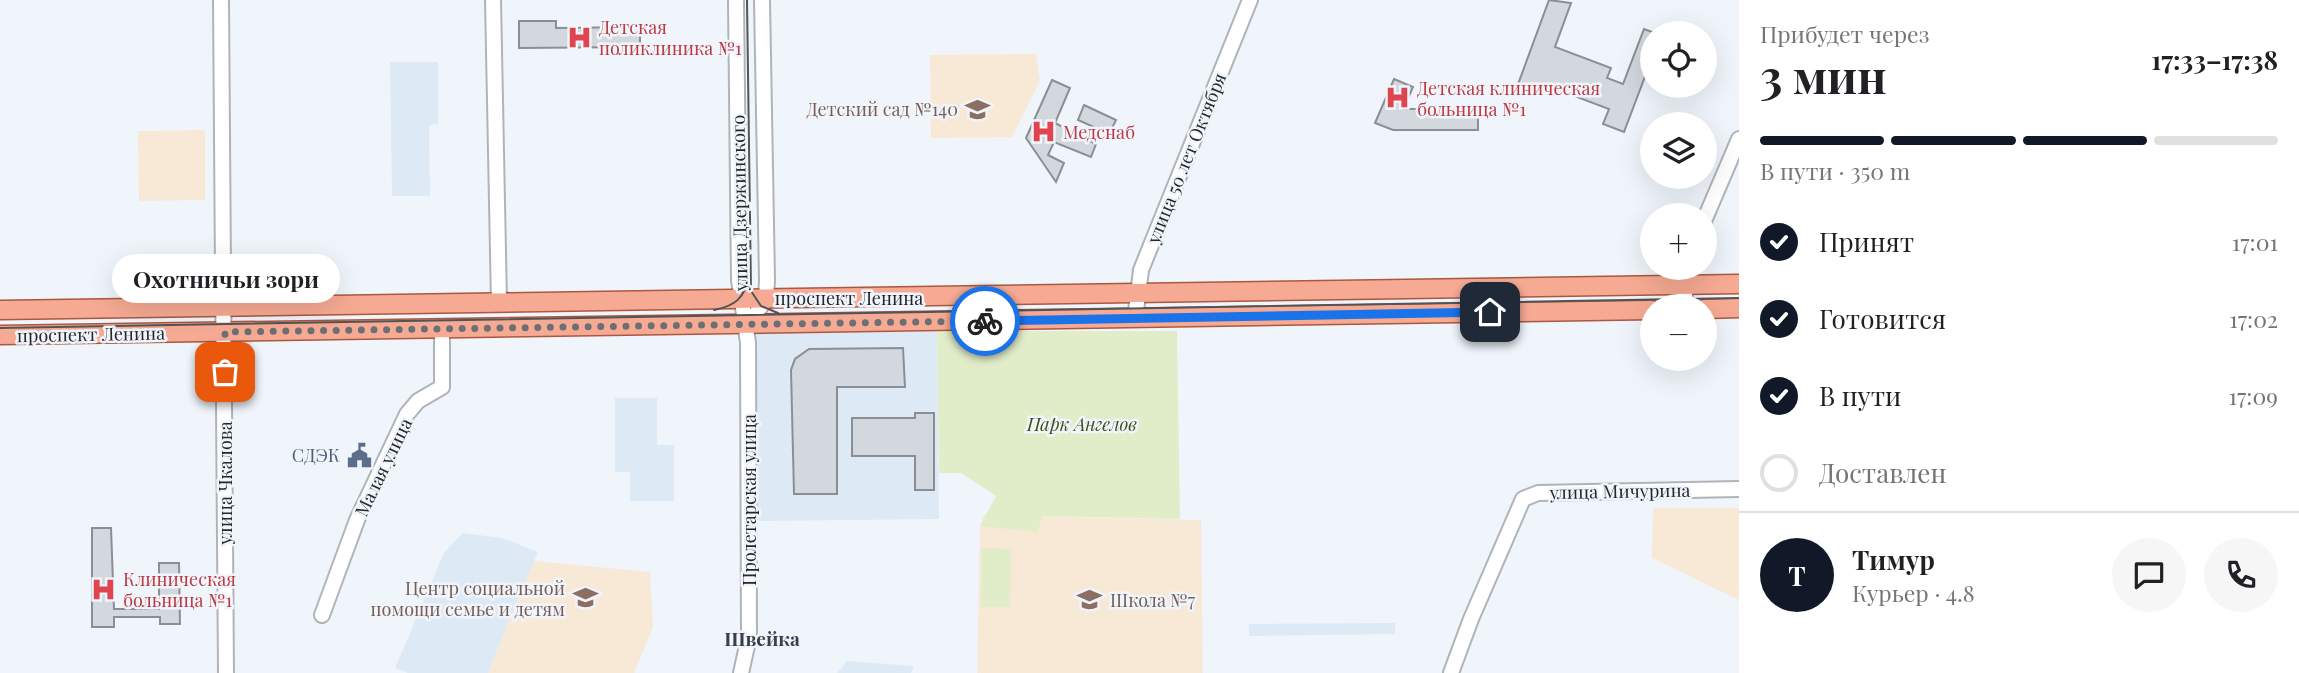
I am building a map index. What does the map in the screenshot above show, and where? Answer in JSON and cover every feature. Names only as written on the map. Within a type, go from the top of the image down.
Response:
[{"type":"main road","name":"проспект Ленина","points":[[0,310],[1137,294],[1640,277]]},
{"type":"main road","name":"проспект Ленина","points":[[1712,280],[1739,284]]},
{"type":"main road","points":[[1717,309],[1739,308]]},
{"type":"main road","name":"проспект Ленина","points":[[0,335],[748,326],[1640,310]]},
{"type":"street","name":"улица Чкалова","points":[[220,0],[225,306],[226,673]]},
{"type":"street","points":[[493,0],[499,303]]},
{"type":"street","name":"улица Дзержинского","points":[[736,0],[740,299],[748,326]]},
{"type":"street","name":"улица Дзержинского","points":[[748,326],[766,299],[762,0]]},
{"type":"street","name":"улица 50 лет Октября","points":[[1135,319],[1140,270],[1250,0]]},
{"type":"street","points":[[1712,203],[1739,139]]},
{"type":"street","name":"Пролетарская улица","points":[[741,673],[749,637],[748,326]]},
{"type":"street","name":"Малая улица","points":[[322,614],[357,520],[407,414],[418,401],[442,387],[442,329]]},
{"type":"street","name":"улица Мичурина","points":[[1451,673],[1471,619],[1523,499],[1538,493],[1739,489]]},
{"type":"shaded area","name":"Детский сад №140","points":[[1036,54],[1040,81],[1012,137],[931,138],[930,55]]},
{"type":"shaded area","points":[[390,62],[438,62],[438,124],[429,125],[430,196],[392,196]]},
{"type":"shaded area","points":[[205,130],[205,200],[139,201],[138,131]]},
{"type":"shaded area","points":[[937,331],[939,519],[756,521],[753,333]]},
{"type":"shaded area","points":[[615,398],[657,398],[657,445],[674,445],[674,501],[630,501],[630,472],[615,472]]},
{"type":"shaded area","points":[[1653,508],[1739,508],[1739,600],[1652,558]]},
{"type":"shaded area","name":"Школа №7","points":[[984,515],[1201,520],[1203,673],[977,673],[980,526]]},
{"type":"shaded area","points":[[463,533],[502,538],[538,552],[488,673],[408,673],[395,668],[444,553]]},
{"type":"shaded area","name":"Центр социальной помощи семье и детям","points":[[534,561],[650,572],[653,627],[634,673],[488,673]]},
{"type":"shaded area","points":[[1395,623],[1395,634],[1249,636],[1249,624]]},
{"type":"shaded area","points":[[847,661],[914,666],[911,673],[837,673]]},
{"type":"green space","name":"Парк Ангелов","points":[[937,331],[1177,331],[1180,519],[1043,516],[1037,532],[980,526],[996,496],[961,473],[939,473]]},
{"type":"green space","points":[[982,548],[1011,549],[1010,607],[981,607]]},
{"type":"building","points":[[1549,0],[1571,3],[1555,47],[1611,68],[1607,78],[1623,84],[1640,39],[1640,90],[1624,132],[1603,124],[1609,109],[1543,84],[1539,95],[1517,87]]},
{"type":"building","name":"Детская поликлиника №1","points":[[519,21],[556,21],[556,28],[640,27],[640,47],[519,48]]},
{"type":"building","name":"Детская клиническая больница №1","points":[[1394,79],[1413,87],[1403,109],[1478,109],[1478,130],[1393,130],[1375,123]]},
{"type":"building","name":"Медснаб","points":[[1052,80],[1070,88],[1055,123],[1096,144],[1091,157],[1054,142],[1048,155],[1064,163],[1056,182],[1026,138]]},
{"type":"building","points":[[1084,105],[1116,120],[1109,134],[1078,120]]},
{"type":"building","points":[[903,348],[905,387],[837,387],[837,494],[794,494],[791,370],[795,359],[809,349]]},
{"type":"building","points":[[915,413],[934,413],[934,490],[915,490],[915,456],[852,456],[852,418],[915,418]]},
{"type":"building","name":"Клиническая больница №1","points":[[92,528],[111,528],[114,609],[159,609],[159,563],[179,563],[180,624],[160,624],[160,617],[114,617],[114,627],[92,627]]},
{"type":"tram line","points":[[747,0],[751,291],[761,306],[778,313]]},
{"type":"tram line","points":[[714,310],[738,300],[748,277]]},
{"type":"tram line","points":[[0,328],[1739,298]]},
{"type":"way so far","points":[[225,372],[225,332],[985,321]]},
{"type":"place","name":"Детская поликлиника №1","points":[[579,37]]},
{"type":"place","name":"Детская клиническая больница №1","points":[[1397,98]]},
{"type":"place","name":"Детский сад №140","points":[[978,109]]},
{"type":"place","name":"Медснаб","points":[[1043,132]]},
{"type":"place","name":"Охотничьи зори","points":[[225,372]]},
{"type":"place","name":"СДЭК","points":[[360,455]]},
{"type":"place","name":"Клиническая больница №1","points":[[103,589]]},
{"type":"place","name":"Центр социальной помощи семье и детям","points":[[585,598]]},
{"type":"place","name":"Школа №7","points":[[1090,600]]},
{"type":"district","name":"Швейка","points":[[762,638]]},
{"type":"route","points":[[985,321],[1490,312]]}]
